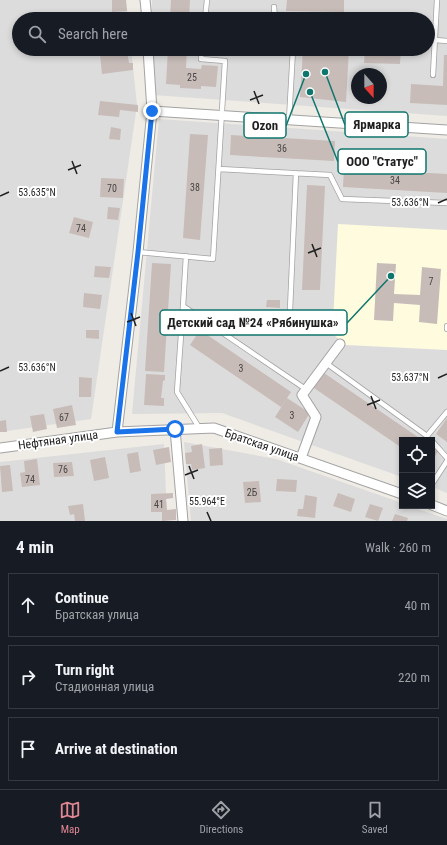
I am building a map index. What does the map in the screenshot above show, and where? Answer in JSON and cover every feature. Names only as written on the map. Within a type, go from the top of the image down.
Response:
[{"type":"street","points":[[145,0],[146,12]]},
{"type":"street","points":[[117,432],[138,252],[152,111],[148,56]]},
{"type":"street","points":[[152,111],[222,114],[289,120],[447,130]]},
{"type":"street","points":[[301,458],[316,417],[302,395],[340,344]]},
{"type":"street","name":"Братская улица","points":[[117,432],[214,428],[399,493]]},
{"type":"street","points":[[175,429],[183,521]]},
{"type":"street","name":"Нефтяная улица","points":[[0,448],[117,432]]},
{"type":"street","points":[[435,506],[447,511]]},
{"type":"lane","points":[[206,12],[207,0]]},
{"type":"lane","points":[[437,0],[435,40],[447,41]]},
{"type":"lane","points":[[274,8],[274,12]]},
{"type":"lane","points":[[138,252],[213,259],[225,61],[201,59],[201,56]]},
{"type":"lane","points":[[289,120],[293,56]]},
{"type":"lane","points":[[434,75],[435,56]]},
{"type":"lane","points":[[218,169],[330,175],[342,198],[447,203]]},
{"type":"lane","points":[[290,310],[296,173]]},
{"type":"lane","points":[[186,256],[177,392],[200,428]]},
{"type":"lane","points":[[183,306],[306,390]]},
{"type":"lane","points":[[326,363],[427,436],[447,412]]},
{"type":"lane","points":[[435,444],[447,460],[435,479]]},
{"type":"shaded area","points":[[0,0],[126,0],[127,12],[12,12],[12,56],[132,56],[137,105],[91,419],[0,432]]},
{"type":"shaded area","points":[[152,0],[447,0],[447,116],[153,95],[153,56],[435,56],[435,12],[152,12]]},
{"type":"shaded area","points":[[159,119],[447,139],[447,493],[435,488],[435,437],[399,437],[399,476],[222,413],[132,414]]},
{"type":"shaded area","points":[[338,224],[447,230],[447,350],[346,345],[334,335],[333,322]]},
{"type":"shaded area","points":[[184,442],[276,459],[399,502],[399,509],[418,509],[447,519],[447,521],[191,521]]},
{"type":"shaded area","points":[[164,444],[167,521],[0,521],[0,462]]},
{"type":"building","points":[[112,0],[126,0],[127,11],[112,12]]},
{"type":"building","points":[[171,0],[190,0],[189,12],[170,12]]},
{"type":"building","points":[[287,0],[344,0],[344,12],[286,11]]},
{"type":"building","points":[[444,55],[447,55],[447,105],[410,103],[411,84],[443,86]]},
{"type":"building","points":[[100,56],[128,56],[129,63],[133,63],[133,70],[102,74]]},
{"type":"building","points":[[168,56],[187,56],[186,68],[201,69],[202,65],[218,66],[216,87],[201,86],[201,89],[180,88],[180,85],[166,84]]},
{"type":"building","points":[[303,56],[349,56],[346,102],[300,97]]},
{"type":"building","points":[[364,56],[401,56],[400,64],[364,63]]},
{"type":"building","points":[[100,101],[138,105],[138,112],[120,110],[119,117],[98,115]]},
{"type":"building","points":[[111,127],[121,129],[120,140],[109,139]]},
{"type":"building","points":[[190,134],[208,135],[200,240],[183,238]]},
{"type":"building","points":[[231,135],[335,141],[334,161],[230,155]]},
{"type":"building","points":[[344,168],[447,174],[447,193],[343,187]]},
{"type":"building","points":[[101,178],[124,179],[123,198],[100,197]]},
{"type":"building","points":[[307,185],[325,186],[320,290],[302,290]]},
{"type":"building","points":[[108,207],[120,208],[118,220],[107,219]]},
{"type":"building","points":[[74,217],[93,222],[89,238],[69,233]]},
{"type":"building","points":[[152,263],[171,264],[164,372],[145,371]]},
{"type":"building","points":[[377,263],[396,264],[394,294],[420,295],[422,267],[441,269],[437,324],[419,322],[420,305],[394,303],[393,321],[374,320]]},
{"type":"building","points":[[95,266],[111,267],[109,278],[94,277]]},
{"type":"building","points":[[84,293],[102,295],[100,309],[83,307]]},
{"type":"building","points":[[267,300],[280,300],[280,308],[266,307]]},
{"type":"building","points":[[86,330],[99,330],[99,339],[86,338]]},
{"type":"building","points":[[200,330],[291,392],[281,407],[190,345]]},
{"type":"building","points":[[324,373],[418,437],[399,437],[399,446],[314,388]]},
{"type":"building","points":[[146,374],[165,375],[161,398],[164,398],[164,406],[144,405]]},
{"type":"building","points":[[79,377],[92,378],[91,397],[79,397]]},
{"type":"building","points":[[287,398],[310,413],[298,432],[275,417]]},
{"type":"building","points":[[72,405],[76,425],[57,428],[53,409]]},
{"type":"building","points":[[44,414],[47,429],[33,432],[30,416]]},
{"type":"building","points":[[447,418],[447,442],[436,434]]},
{"type":"building","points":[[6,420],[7,432],[0,432],[0,421]]},
{"type":"building","points":[[202,444],[205,468],[192,470],[191,464],[186,464],[185,453],[192,452],[191,446]]},
{"type":"building","points":[[169,447],[171,462],[156,465],[153,450]]},
{"type":"building","points":[[222,448],[223,465],[210,466],[209,449]]},
{"type":"building","points":[[435,449],[438,451],[435,456]]},
{"type":"building","points":[[138,452],[141,471],[130,473],[127,454]]},
{"type":"building","points":[[105,457],[109,478],[94,481],[90,460]]},
{"type":"building","points":[[37,459],[40,485],[22,487],[20,473],[25,472],[24,461]]},
{"type":"building","points":[[72,462],[74,476],[54,477],[53,463]]},
{"type":"building","points":[[10,465],[13,491],[2,492],[0,466]]},
{"type":"building","points":[[277,479],[297,480],[296,492],[276,491]]},
{"type":"building","points":[[259,481],[261,502],[245,503],[243,482]]},
{"type":"building","points":[[173,493],[173,498],[166,499],[167,510],[176,509],[176,520],[162,521],[162,512],[151,512],[151,494]]},
{"type":"building","points":[[338,493],[355,499],[351,512],[333,506]]},
{"type":"building","points":[[305,495],[317,497],[315,518],[297,516],[298,509],[303,509]]},
{"type":"building","points":[[83,504],[85,521],[75,521],[74,514],[70,515],[68,506]]},
{"type":"building","points":[[370,504],[383,508],[378,521],[365,517]]},
{"type":"building","points":[[395,514],[408,518],[407,521],[392,521]]},
{"type":"place","name":"Ярмарка","points":[[325,72]]},
{"type":"place","name":"Ozon","points":[[306,74]]},
{"type":"place","name":"ООО \"Статус\"","points":[[310,92]]},
{"type":"place","name":"Детский сад №24 «Рябинушка»","points":[[391,276]]},
{"type":"route","points":[[152,111],[138,252],[117,432],[175,429]]}]
